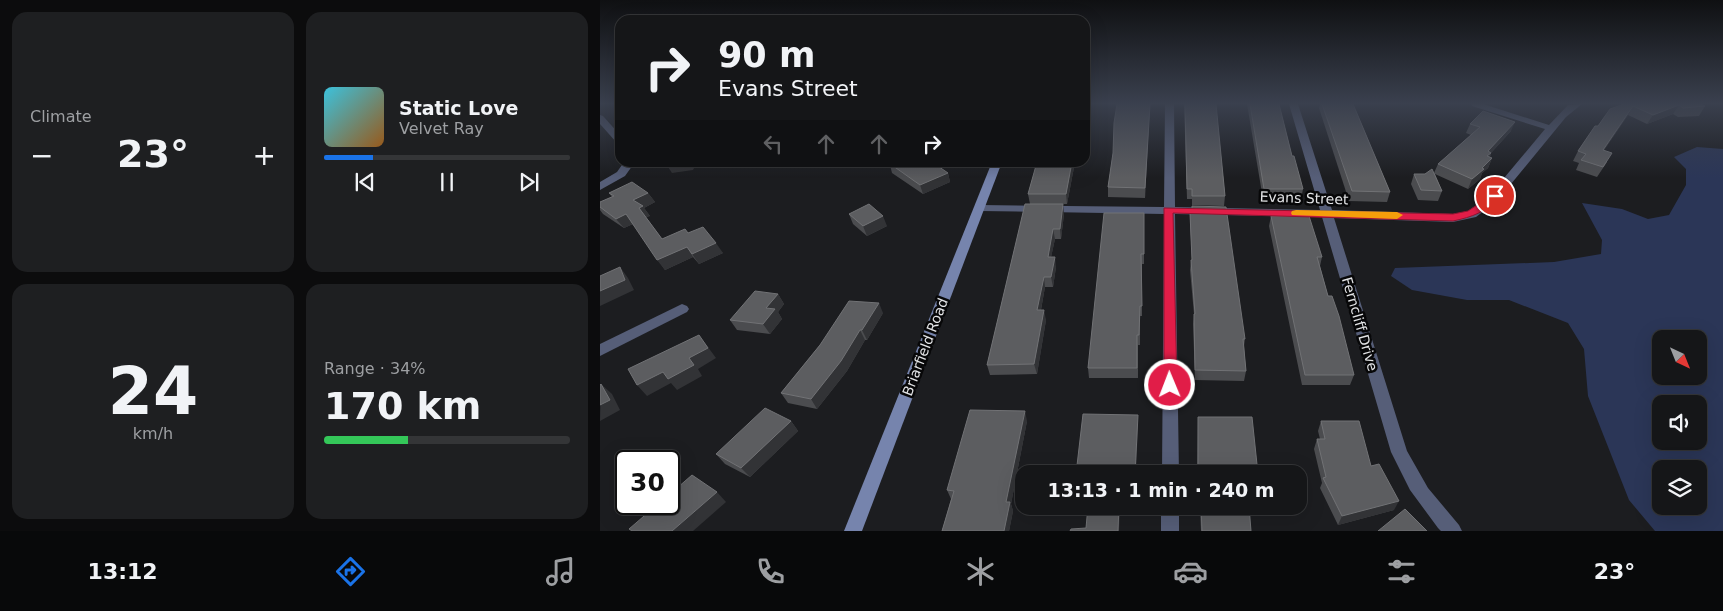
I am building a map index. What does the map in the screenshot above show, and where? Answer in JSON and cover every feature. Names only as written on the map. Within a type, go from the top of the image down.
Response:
[{"type":"main road","name":"Briarfield Road","points":[[853,531],[980,208],[994,167]]},
{"type":"street","points":[[1169,129],[1170,465]]},
{"type":"street","name":"Ferncliff Drive","points":[[1302,129],[1399,452],[1414,484],[1434,513],[1453,531]]},
{"type":"street","name":"Evans Street","points":[[980,208],[1168,210],[1453,218],[1471,214],[1484,207],[1549,129]]},
{"type":"street","points":[[600,187],[622,174],[627,167]]},
{"type":"street","points":[[600,350],[682,309]]},
{"type":"street","points":[[1170,515],[1170,531]]},
{"type":"shaded area","points":[[1697,147],[1723,149],[1723,531],[1655,531],[1629,500],[1588,396],[1584,349],[1568,323],[1509,300],[1467,300],[1412,290],[1391,276],[1395,268],[1554,262],[1601,254],[1602,240],[1582,203],[1622,209],[1648,219],[1669,215],[1686,185],[1686,169],[1674,157]]},
{"type":"building","points":[[1114,129],[1149,129],[1145,188],[1108,187],[1113,153]]},
{"type":"building","points":[[1186,129],[1218,129],[1225,196],[1192,196],[1192,189],[1187,189]]},
{"type":"building","points":[[1254,129],[1285,129],[1303,189],[1264,189]]},
{"type":"building","points":[[1331,129],[1363,129],[1390,192],[1352,191]]},
{"type":"building","points":[[1478,129],[1509,129],[1488,151],[1491,153],[1487,156],[1492,158],[1482,168],[1484,169],[1472,179],[1438,164]]},
{"type":"building","points":[[1593,129],[1617,129],[1603,150],[1612,153],[1603,167],[1581,160],[1586,154],[1578,151]]},
{"type":"building","points":[[895,167],[939,167],[948,173],[920,185]]},
{"type":"building","points":[[1036,167],[1071,167],[1066,194],[1028,194]]},
{"type":"building","points":[[1432,169],[1442,191],[1421,190],[1414,174],[1425,174]]},
{"type":"building","points":[[632,182],[648,193],[633,200],[643,206],[639,208],[662,239],[685,229],[688,233],[703,227],[716,243],[692,254],[687,247],[657,260],[626,214],[616,219],[600,207],[600,202],[614,196],[609,193]]},
{"type":"building","points":[[869,204],[883,216],[863,226],[849,214]]},
{"type":"building","points":[[1025,204],[1063,204],[1060,229],[1053,229],[1048,257],[1055,257],[1051,277],[1044,277],[1037,310],[1044,310],[1034,364],[987,365]]},
{"type":"building","points":[[1192,206],[1226,207],[1245,339],[1243,339],[1246,371],[1195,370],[1195,314],[1190,213],[1192,213]]},
{"type":"building","points":[[1104,213],[1144,213],[1144,254],[1141,254],[1142,306],[1140,306],[1139,335],[1137,335],[1137,368],[1088,368]]},
{"type":"building","points":[[1271,216],[1309,216],[1322,257],[1317,257],[1328,296],[1332,296],[1339,316],[1354,375],[1305,375]]},
{"type":"building","points":[[620,267],[625,280],[600,291],[600,276]]},
{"type":"building","points":[[755,291],[778,294],[766,308],[775,309],[763,324],[730,320]]},
{"type":"building","points":[[849,301],[879,303],[841,361],[811,399],[781,393],[820,345]]},
{"type":"building","points":[[699,335],[708,348],[689,358],[694,365],[668,379],[663,372],[637,385],[628,369]]},
{"type":"building","points":[[600,385],[610,400],[600,405]]},
{"type":"building","points":[[765,408],[791,421],[741,468],[716,454]]},
{"type":"building","points":[[970,410],[1025,411],[1006,502],[1010,502],[1004,531],[942,531],[954,491],[947,490]]},
{"type":"building","points":[[1083,414],[1138,415],[1135,465],[1077,465]]},
{"type":"building","points":[[1198,417],[1252,417],[1257,465],[1198,465]]},
{"type":"building","points":[[1321,421],[1359,421],[1371,466],[1379,464],[1399,501],[1342,516],[1323,478],[1326,477],[1317,439],[1325,439]]},
{"type":"building","points":[[692,475],[717,492],[672,531],[632,531],[629,529],[645,515],[680,515],[680,485]]},
{"type":"building","points":[[1405,509],[1427,531],[1378,531]]},
{"type":"building","points":[[1087,515],[1119,515],[1118,531],[1070,531],[1071,529],[1086,528]]},
{"type":"building","points":[[1201,515],[1250,515],[1251,531],[1202,531]]},
{"type":"slow traffic","points":[[1296,213],[1397,215]]},
{"type":"route","points":[[1170,385],[1168,210],[1453,218],[1471,214],[1484,207],[1495,196]]}]
